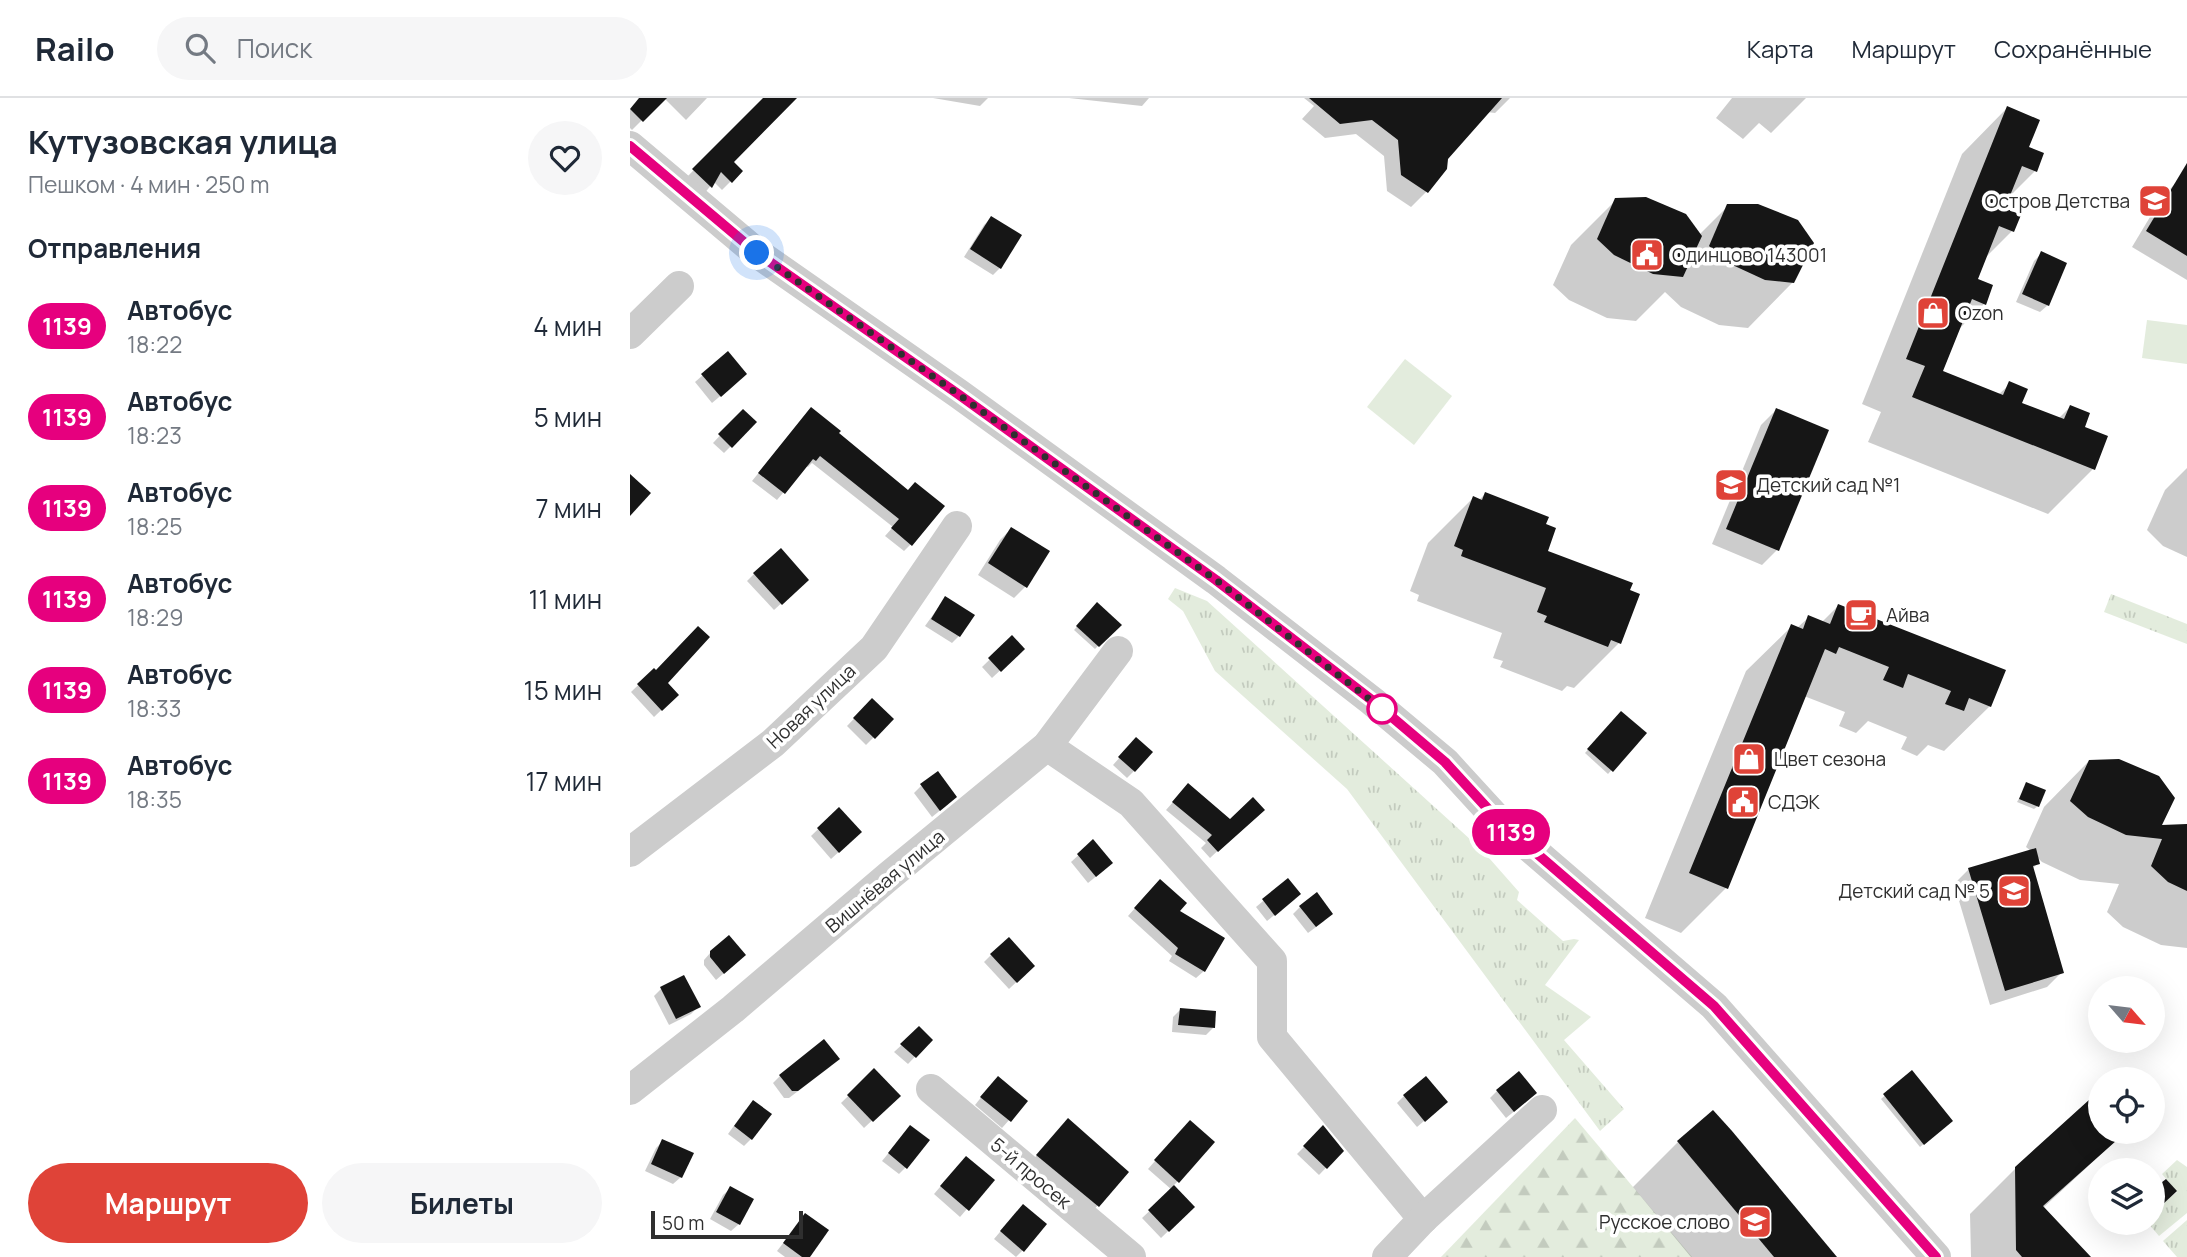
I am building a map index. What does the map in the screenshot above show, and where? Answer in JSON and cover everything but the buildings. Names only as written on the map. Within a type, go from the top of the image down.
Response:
[{"type":"street","points":[[630,146],[757,253],[1216,580],[1373,701],[1445,762],[1499,821],[1714,1006],[1936,1257]]},
{"type":"street","points":[[630,334],[679,286]]},
{"type":"street","name":"Новая улица","points":[[630,852],[773,743],[874,648],[957,526]]},
{"type":"street","name":"Вишнёвая улица","points":[[630,1090],[733,1009],[1047,746],[1118,651]]},
{"type":"street","points":[[1047,746],[1131,803],[1272,961],[1272,1037],[1423,1219]]},
{"type":"street","name":"5-й просек","points":[[931,1089],[1131,1257]]},
{"type":"street","points":[[1387,1257],[1423,1219],[1542,1110]]},
{"type":"green space","points":[[2147,320],[2187,325],[2187,364],[2142,358]]},
{"type":"green space","points":[[1405,359],[1452,396],[1414,445],[1367,407]]},
{"type":"green space","points":[[1175,588],[1207,601],[1482,850],[1519,892],[1517,900],[1563,941],[1579,940],[1545,985],[1591,1017],[1564,1040],[1624,1109],[1600,1131],[1347,789],[1215,671],[1183,611],[1168,599]]},
{"type":"green space","points":[[2111,594],[2187,624],[2187,644],[2104,612]]},
{"type":"green space","points":[[1575,1118],[1692,1257],[1441,1257]]},
{"type":"green space","points":[[2177,1160],[2187,1167],[2187,1213],[2165,1231],[2165,1202],[2177,1192],[2165,1178],[2165,1171]]},
{"type":"green space","points":[[2187,1220],[2187,1257],[2177,1257],[2163,1241]]},
{"type":"bus line","name":"1139","points":[[630,146],[757,253],[1216,580],[1373,701],[1445,762],[1499,821],[1714,1006],[1936,1257]]},
{"type":"place","name":"Остров Детства","points":[[2155,201]]},
{"type":"place","name":"Одинцово 143001","points":[[1647,255]]},
{"type":"place","name":"Ozon","points":[[1933,313]]},
{"type":"place","name":"Детский сад №1","points":[[1731,485]]},
{"type":"place","name":"Айва","points":[[1861,615]]},
{"type":"place","name":"Цвет сезона","points":[[1749,759]]},
{"type":"place","name":"СДЭК","points":[[1743,802]]},
{"type":"place","name":"Детский сад № 5","points":[[2014,891]]},
{"type":"place","name":"Русское слово","points":[[1755,1222]]},
{"type":"route","points":[[757,253],[1216,580],[1382,709]]}]
